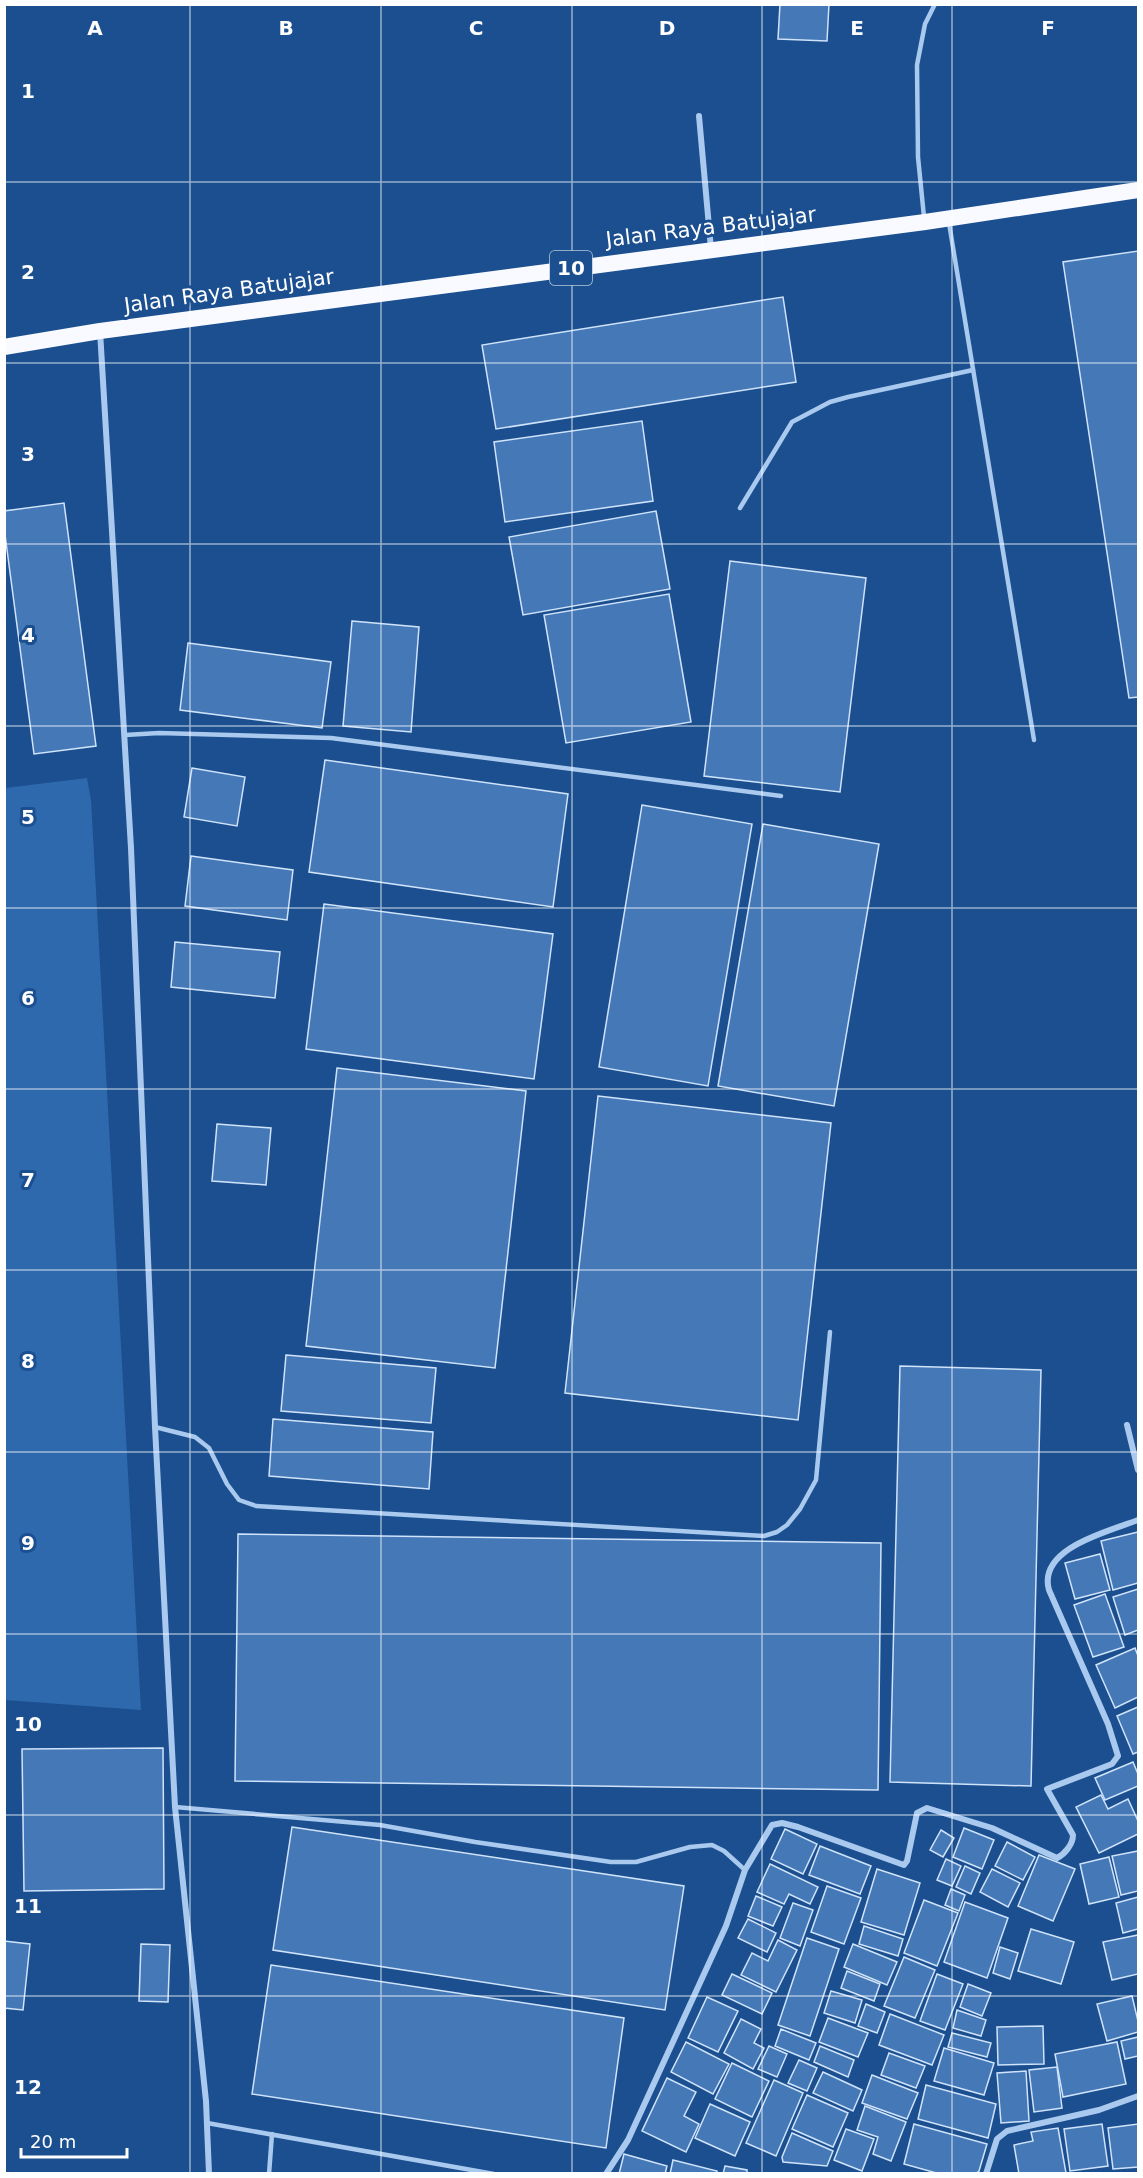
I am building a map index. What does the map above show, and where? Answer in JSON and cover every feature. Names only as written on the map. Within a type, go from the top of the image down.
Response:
[{"type":"highway","name":"Jalan Raya Batujajar","points":[[4,347],[100,331],[925,222],[1138,190]]},
{"type":"street","points":[[699,116],[711,250]]},
{"type":"street","points":[[100,331],[132,848],[155,1427],[176,1807],[207,2122],[209,2174]]},
{"type":"street","points":[[1127,1425],[1138,1470]]},
{"type":"street","points":[[606,2174],[628,2140],[726,1926],[745,1870],[770,1827],[782,1823],[798,1827],[904,1865],[907,1861],[917,1813],[927,1808],[992,1828],[1056,1857],[1060,1856],[1073,1841],[1073,1835],[1047,1790],[1112,1764],[1118,1756],[1108,1725],[1049,1590],[1048,1580],[1054,1564],[1069,1547],[1138,1520]]},
{"type":"street","points":[[986,2174],[997,2139],[1007,2131],[1099,2110],[1138,2096]]},
{"type":"lane","points":[[925,222],[918,157],[917,65],[925,24],[935,4]]},
{"type":"lane","points":[[948,217],[1034,740]]},
{"type":"lane","points":[[740,508],[792,422],[821,406],[848,397],[973,370]]},
{"type":"lane","points":[[125,735],[159,733],[331,738],[781,796]]},
{"type":"lane","points":[[155,1427],[195,1437],[209,1448],[227,1484],[239,1500],[256,1506],[764,1536],[777,1532],[787,1525],[800,1509],[816,1480],[830,1332]]},
{"type":"lane","points":[[176,1807],[380,1825],[611,1862],[636,1862],[690,1847],[711,1845],[724,1851],[745,1870]]},
{"type":"lane","points":[[207,2122],[494,2174]]},
{"type":"lane","points":[[269,2174],[272,2134]]},
{"type":"shaded area","points":[[87,778],[91,800],[141,1710],[5,1700],[5,788]]},
{"type":"building","points":[[780,4],[829,4],[827,41],[778,39]]},
{"type":"building","points":[[1138,251],[1138,697],[1129,698],[1063,262]]},
{"type":"building","points":[[783,297],[796,382],[496,429],[482,345]]},
{"type":"building","points":[[642,421],[653,501],[505,522],[494,442]]},
{"type":"building","points":[[64,503],[96,746],[34,754],[4,527],[4,511]]},
{"type":"building","points":[[656,511],[670,589],[523,615],[509,537]]},
{"type":"building","points":[[730,561],[866,578],[840,792],[704,776]]},
{"type":"building","points":[[669,594],[691,722],[566,743],[544,615]]},
{"type":"building","points":[[352,621],[419,627],[411,732],[343,726]]},
{"type":"building","points":[[188,643],[331,662],[322,728],[180,710]]},
{"type":"building","points":[[325,760],[568,794],[553,907],[309,872]]},
{"type":"building","points":[[192,768],[245,777],[237,826],[184,817]]},
{"type":"building","points":[[642,805],[752,824],[708,1086],[599,1067]]},
{"type":"building","points":[[763,824],[879,844],[834,1106],[718,1086]]},
{"type":"building","points":[[191,856],[293,870],[287,920],[185,906]]},
{"type":"building","points":[[324,904],[553,934],[534,1079],[306,1049]]},
{"type":"building","points":[[175,942],[280,952],[275,998],[171,987]]},
{"type":"building","points":[[337,1068],[526,1091],[495,1368],[306,1346]]},
{"type":"building","points":[[598,1096],[831,1123],[798,1420],[565,1393]]},
{"type":"building","points":[[217,1124],[271,1128],[266,1185],[212,1181]]},
{"type":"building","points":[[286,1355],[436,1368],[431,1423],[281,1411]]},
{"type":"building","points":[[900,1366],[1041,1370],[1031,1786],[890,1782]]},
{"type":"building","points":[[273,1419],[433,1432],[429,1489],[269,1476]]},
{"type":"building","points":[[1138,1532],[1138,1583],[1113,1590],[1101,1541]]},
{"type":"building","points":[[238,1534],[881,1543],[878,1790],[235,1781]]},
{"type":"building","points":[[1100,1554],[1110,1590],[1075,1599],[1065,1563]]},
{"type":"building","points":[[1138,1589],[1138,1630],[1125,1635],[1113,1597]]},
{"type":"building","points":[[1105,1594],[1124,1647],[1093,1657],[1074,1605]]},
{"type":"building","points":[[1135,1648],[1138,1656],[1138,1697],[1115,1708],[1096,1665]]},
{"type":"building","points":[[1138,1707],[1138,1752],[1133,1754],[1117,1716]]},
{"type":"building","points":[[163,1748],[164,1889],[24,1891],[22,1749]]},
{"type":"building","points":[[1133,1762],[1138,1774],[1138,1786],[1105,1800],[1095,1778]]},
{"type":"building","points":[[1101,1795],[1108,1809],[1128,1799],[1138,1821],[1138,1834],[1099,1853],[1076,1807]]},
{"type":"building","points":[[292,1827],[684,1886],[665,2010],[273,1950]]},
{"type":"building","points":[[964,1828],[994,1840],[982,1869],[953,1857]]},
{"type":"building","points":[[785,1829],[817,1844],[803,1874],[771,1859]]},
{"type":"building","points":[[941,1830],[954,1838],[943,1857],[930,1850]]},
{"type":"building","points":[[1007,1842],[1035,1857],[1023,1880],[995,1866]]},
{"type":"building","points":[[820,1846],[871,1866],[860,1894],[809,1875]]},
{"type":"building","points":[[1138,1851],[1138,1891],[1121,1895],[1112,1856]]},
{"type":"building","points":[[1039,1855],[1075,1869],[1053,1921],[1018,1906]]},
{"type":"building","points":[[1109,1857],[1119,1897],[1089,1904],[1080,1864]]},
{"type":"building","points":[[946,1859],[961,1866],[952,1886],[937,1880]]},
{"type":"building","points":[[770,1864],[818,1887],[810,1904],[789,1894],[784,1904],[757,1892]]},
{"type":"building","points":[[965,1866],[980,1873],[971,1894],[956,1887]]},
{"type":"building","points":[[877,1869],[920,1883],[904,1935],[861,1922]]},
{"type":"building","points":[[992,1869],[1020,1883],[1008,1907],[980,1892]]},
{"type":"building","points":[[827,1886],[861,1898],[844,1944],[811,1932]]},
{"type":"building","points":[[951,1889],[965,1895],[959,1911],[945,1905]]},
{"type":"building","points":[[756,1896],[782,1907],[773,1926],[748,1916]]},
{"type":"building","points":[[1138,1897],[1138,1929],[1123,1933],[1116,1903]]},
{"type":"building","points":[[924,1900],[958,1913],[937,1966],[904,1953]]},
{"type":"building","points":[[965,1902],[1008,1918],[987,1978],[944,1962]]},
{"type":"building","points":[[793,1903],[813,1910],[800,1946],[780,1938]]},
{"type":"building","points":[[748,1919],[776,1933],[767,1952],[738,1938]]},
{"type":"building","points":[[864,1926],[903,1939],[898,1956],[859,1944]]},
{"type":"building","points":[[1031,1929],[1074,1942],[1061,1984],[1018,1971]]},
{"type":"building","points":[[1138,1935],[1138,1974],[1112,1980],[1103,1942]]},
{"type":"building","points":[[807,1938],[839,1949],[810,2036],[778,2025]]},
{"type":"building","points":[[778,1940],[797,1950],[776,1992],[741,1975],[752,1953],[768,1961]]},
{"type":"building","points":[[4,1941],[30,1944],[23,2010],[4,2008]]},
{"type":"building","points":[[141,1944],[170,1945],[168,2002],[139,2001]]},
{"type":"building","points":[[853,1944],[897,1962],[887,1985],[844,1967]]},
{"type":"building","points":[[1000,1947],[1018,1953],[1010,1979],[993,1973]]},
{"type":"building","points":[[904,1957],[935,1970],[915,2018],[884,2006]]},
{"type":"building","points":[[271,1965],[624,2018],[606,2148],[252,2094]]},
{"type":"building","points":[[847,1971],[880,1984],[874,2001],[841,1988]]},
{"type":"building","points":[[732,1974],[772,1993],[762,2014],[722,1995]]},
{"type":"building","points":[[937,1974],[963,1984],[945,2030],[920,2021]]},
{"type":"building","points":[[968,1984],[991,1993],[982,2016],[960,2007]]},
{"type":"building","points":[[831,1991],[862,2000],[855,2023],[824,2013]]},
{"type":"building","points":[[1132,1996],[1138,2021],[1138,2032],[1107,2041],[1097,2004]]},
{"type":"building","points":[[707,1997],[738,2011],[718,2052],[688,2038]]},
{"type":"building","points":[[866,2004],[885,2012],[877,2033],[858,2026]]},
{"type":"building","points":[[957,2010],[986,2020],[981,2036],[953,2028]]},
{"type":"building","points":[[890,2014],[944,2035],[932,2065],[879,2045]]},
{"type":"building","points":[[828,2018],[868,2033],[858,2057],[819,2042]]},
{"type":"building","points":[[741,2019],[761,2029],[754,2043],[764,2048],[753,2069],[724,2053]]},
{"type":"building","points":[[1043,2026],[1044,2064],[998,2065],[997,2027]]},
{"type":"building","points":[[781,2029],[816,2043],[809,2060],[775,2046]]},
{"type":"building","points":[[952,2033],[991,2043],[987,2057],[948,2047]]},
{"type":"building","points":[[1138,2037],[1138,2056],[1125,2059],[1121,2041]]},
{"type":"building","points":[[686,2042],[729,2064],[713,2094],[671,2072]]},
{"type":"building","points":[[1117,2042],[1126,2084],[1063,2097],[1055,2054]]},
{"type":"building","points":[[769,2046],[787,2054],[777,2077],[758,2069]]},
{"type":"building","points":[[820,2046],[854,2060],[848,2077],[814,2062]]},
{"type":"building","points":[[944,2048],[994,2063],[984,2095],[934,2081]]},
{"type":"building","points":[[889,2053],[925,2066],[916,2088],[881,2075]]},
{"type":"building","points":[[799,2060],[817,2068],[807,2091],[788,2083]]},
{"type":"building","points":[[732,2063],[769,2081],[752,2117],[715,2099]]},
{"type":"building","points":[[1057,2067],[1062,2108],[1034,2112],[1029,2070]]},
{"type":"building","points":[[1026,2071],[1029,2121],[1001,2123],[997,2073]]},
{"type":"building","points":[[823,2072],[862,2090],[853,2111],[813,2093]]},
{"type":"building","points":[[872,2075],[918,2093],[907,2119],[862,2103]]},
{"type":"building","points":[[667,2078],[696,2092],[684,2116],[699,2124],[686,2152],[642,2131]]},
{"type":"building","points":[[774,2080],[803,2093],[776,2156],[746,2143]]},
{"type":"building","points":[[926,2085],[996,2104],[988,2138],[918,2119]]},
{"type":"building","points":[[807,2095],[848,2113],[833,2147],[792,2129]]},
{"type":"building","points":[[710,2104],[750,2122],[735,2156],[695,2138]]},
{"type":"building","points":[[865,2106],[906,2122],[891,2161],[873,2154],[878,2137],[857,2130]]},
{"type":"building","points":[[914,2124],[987,2144],[979,2171],[975,2174],[940,2174],[904,2164]]},
{"type":"building","points":[[1102,2124],[1108,2166],[1070,2171],[1064,2129]]},
{"type":"building","points":[[1138,2124],[1138,2167],[1113,2169],[1108,2128]]},
{"type":"building","points":[[1058,2128],[1066,2173],[1019,2174],[1014,2145],[1033,2141],[1031,2132]]},
{"type":"building","points":[[846,2129],[874,2139],[862,2171],[834,2160]]},
{"type":"building","points":[[792,2133],[833,2151],[827,2166],[783,2162],[782,2157]]},
{"type":"building","points":[[624,2154],[667,2166],[665,2174],[619,2174]]},
{"type":"building","points":[[673,2160],[717,2171],[717,2174],[670,2174]]},
{"type":"building","points":[[725,2166],[747,2170],[747,2174],[723,2174]]}]
